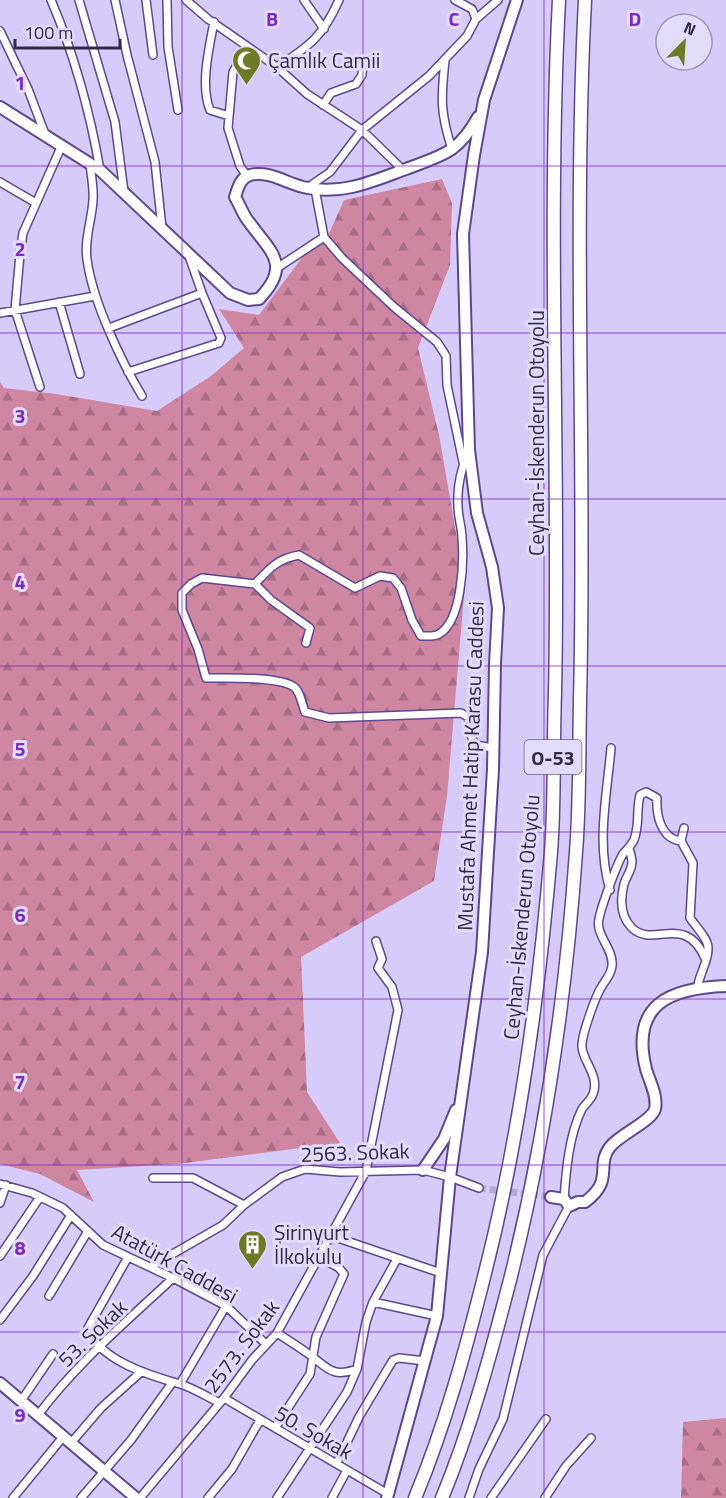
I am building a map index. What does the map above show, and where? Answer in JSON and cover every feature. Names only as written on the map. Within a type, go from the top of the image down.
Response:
[{"type":"highway","name":"Ceyhan-İskenderun Otoyolu","points":[[415,1498],[466,1351],[501,1210],[532,1034],[551,849],[557,600],[555,261],[556,64],[559,0]]},
{"type":"highway","name":"O-53","points":[[442,1498],[490,1357],[526,1215],[557,1037],[576,850],[582,600],[580,272],[582,64],[585,0]]},
{"type":"street","points":[[51,0],[63,28],[78,77],[100,170]]},
{"type":"street","points":[[79,0],[115,122],[125,194]]},
{"type":"street","points":[[115,0],[127,55],[156,162],[163,231]]},
{"type":"street","points":[[146,0],[153,55]]},
{"type":"street","points":[[167,0],[168,47],[178,110]]},
{"type":"street","points":[[186,0],[277,67],[307,94],[362,130],[404,170]]},
{"type":"street","points":[[304,0],[324,29]]},
{"type":"street","points":[[277,67],[303,51],[319,37],[339,0]]},
{"type":"street","points":[[455,0],[472,9],[476,19]]},
{"type":"street","points":[[311,189],[330,172],[362,130],[429,76],[467,36],[476,19],[498,0]]},
{"type":"street","name":"Mustafa Ahmet Hatip Karasu Caddesi","points":[[388,1496],[437,1316],[450,1177],[482,952],[498,608],[492,567],[477,513],[469,450],[464,234],[484,100],[517,0]]},
{"type":"street","points":[[213,22],[207,64],[207,102],[210,110],[229,116]]},
{"type":"street","points":[[0,31],[28,89],[45,135]]},
{"type":"street","points":[[247,176],[240,166],[228,128],[233,72],[248,47]]},
{"type":"street","points":[[445,59],[441,95],[443,122],[452,149]]},
{"type":"street","points":[[323,105],[331,93],[356,84],[362,75],[363,60]]},
{"type":"street","points":[[0,107],[100,170],[231,292],[248,300],[259,299],[272,286],[277,268],[271,250],[247,219],[235,197],[239,184],[247,176],[258,174],[280,177],[311,189],[337,191],[367,184],[452,149],[469,133],[484,100]]},
{"type":"street","points":[[40,387],[15,310],[23,233],[62,145]]},
{"type":"street","points":[[90,163],[93,199],[87,231],[87,259],[95,296],[128,372],[142,396]]},
{"type":"street","points":[[0,182],[36,203]]},
{"type":"street","points":[[311,189],[324,237],[342,258],[394,307],[437,342],[446,356],[447,385],[464,463]]},
{"type":"street","points":[[277,268],[324,237]]},
{"type":"street","points":[[128,372],[219,343],[221,338],[189,254]]},
{"type":"street","points":[[109,328],[202,293]]},
{"type":"street","points":[[0,313],[95,296]]},
{"type":"street","points":[[59,302],[80,374]]},
{"type":"street","points":[[255,584],[284,558],[299,555],[355,588],[380,576],[393,578],[401,588],[412,620],[421,636],[441,633],[455,614],[462,578],[462,538],[458,507],[464,463],[469,450]]},
{"type":"street","points":[[306,643],[310,628],[271,600],[255,584],[202,578],[182,593],[182,610],[198,649],[206,678],[244,678],[287,683],[296,688],[305,712],[329,718],[461,713],[468,717],[475,745],[493,748]]},
{"type":"street","points":[[610,890],[605,874],[602,843],[611,748]]},
{"type":"street","points":[[469,1498],[479,1469],[503,1419],[543,1255],[566,1202],[566,1174],[574,1135],[582,1110],[593,1095],[594,1080],[582,1048],[583,1040],[595,1001],[610,976],[612,965],[610,950],[602,937],[598,921],[623,855],[633,841],[639,819],[637,806],[640,795],[646,792],[657,798],[658,820],[675,841],[681,841]]},
{"type":"street","points":[[684,828],[681,841],[693,863],[690,918],[706,939],[709,951],[698,987]]},
{"type":"street","points":[[629,848],[632,862],[624,884],[621,905],[623,916],[633,929],[646,935],[669,932],[679,933],[691,939],[701,949],[706,960]]},
{"type":"street","name":"2573. Sokak","points":[[140,1498],[277,1333],[366,1171],[398,1010],[392,987],[378,968],[382,959],[376,941]]},
{"type":"street","points":[[551,1197],[566,1202],[585,1202],[600,1189],[604,1180],[608,1149],[650,1116],[655,1109],[653,1089],[647,1072],[641,1039],[649,1015],[655,1007],[679,992],[698,987],[726,986]]},
{"type":"street","points":[[423,1170],[444,1139],[463,1092]]},
{"type":"street","name":"2563. Sokak","points":[[150,1267],[223,1225],[244,1205],[282,1177],[305,1170],[423,1170],[479,1188]]},
{"type":"street","points":[[153,1178],[193,1178],[244,1205]]},
{"type":"street","points":[[0,1203],[3,1185]]},
{"type":"street","name":"Atatürk Caddesi","points":[[3,1185],[40,1197],[63,1208],[103,1245],[226,1306],[266,1344]]},
{"type":"street","points":[[0,1256],[40,1197]]},
{"type":"street","points":[[0,1320],[33,1276],[71,1215]]},
{"type":"street","points":[[49,1296],[87,1231]]},
{"type":"street","points":[[332,1236],[441,1273]]},
{"type":"street","points":[[99,1346],[91,1338],[88,1328],[128,1257]]},
{"type":"street","points":[[275,1428],[310,1374],[316,1337],[344,1274],[339,1268],[320,1257]]},
{"type":"street","points":[[277,1498],[347,1392],[357,1369],[366,1322],[373,1302],[397,1259]]},
{"type":"street","name":"53. Sokak","points":[[38,1415],[59,1388],[99,1346],[173,1278]]},
{"type":"street","points":[[373,1302],[437,1316]]},
{"type":"street","points":[[81,1498],[176,1384],[226,1306]]},
{"type":"street","points":[[277,1333],[313,1356],[321,1365],[335,1372],[357,1369]]},
{"type":"street","name":"50. Sokak","points":[[99,1346],[141,1372],[221,1400],[260,1420],[337,1463],[388,1496]]},
{"type":"street","points":[[21,1401],[53,1354]]},
{"type":"street","points":[[337,1463],[359,1417],[393,1360],[399,1358],[424,1361]]},
{"type":"street","points":[[13,1498],[67,1440],[141,1372]]},
{"type":"street","points":[[0,1383],[136,1498]]},
{"type":"street","points":[[491,1498],[546,1419]]},
{"type":"street","points":[[208,1498],[232,1469],[260,1420]]},
{"type":"street","points":[[545,1498],[566,1466],[591,1438]]},
{"type":"street","points":[[332,1498],[347,1470]]},
{"type":"green space","points":[[442,179],[452,203],[450,265],[418,348],[439,435],[465,584],[447,796],[434,881],[301,957],[307,1092],[340,1143],[177,1164],[77,1170],[94,1202],[40,1174],[0,1164],[0,382],[4,388],[157,411],[211,376],[244,348],[219,309],[259,315],[304,255],[328,236],[344,200]]},
{"type":"green space","points":[[726,1418],[726,1498],[681,1498],[683,1422]]},
{"type":"tunnel","points":[[479,1188],[551,1197]]},
{"type":"place","name":"Çamlık Camii","points":[[247,86]]},
{"type":"place","name":"Şirinyurt İlkokulu","points":[[253,1270]]}]
